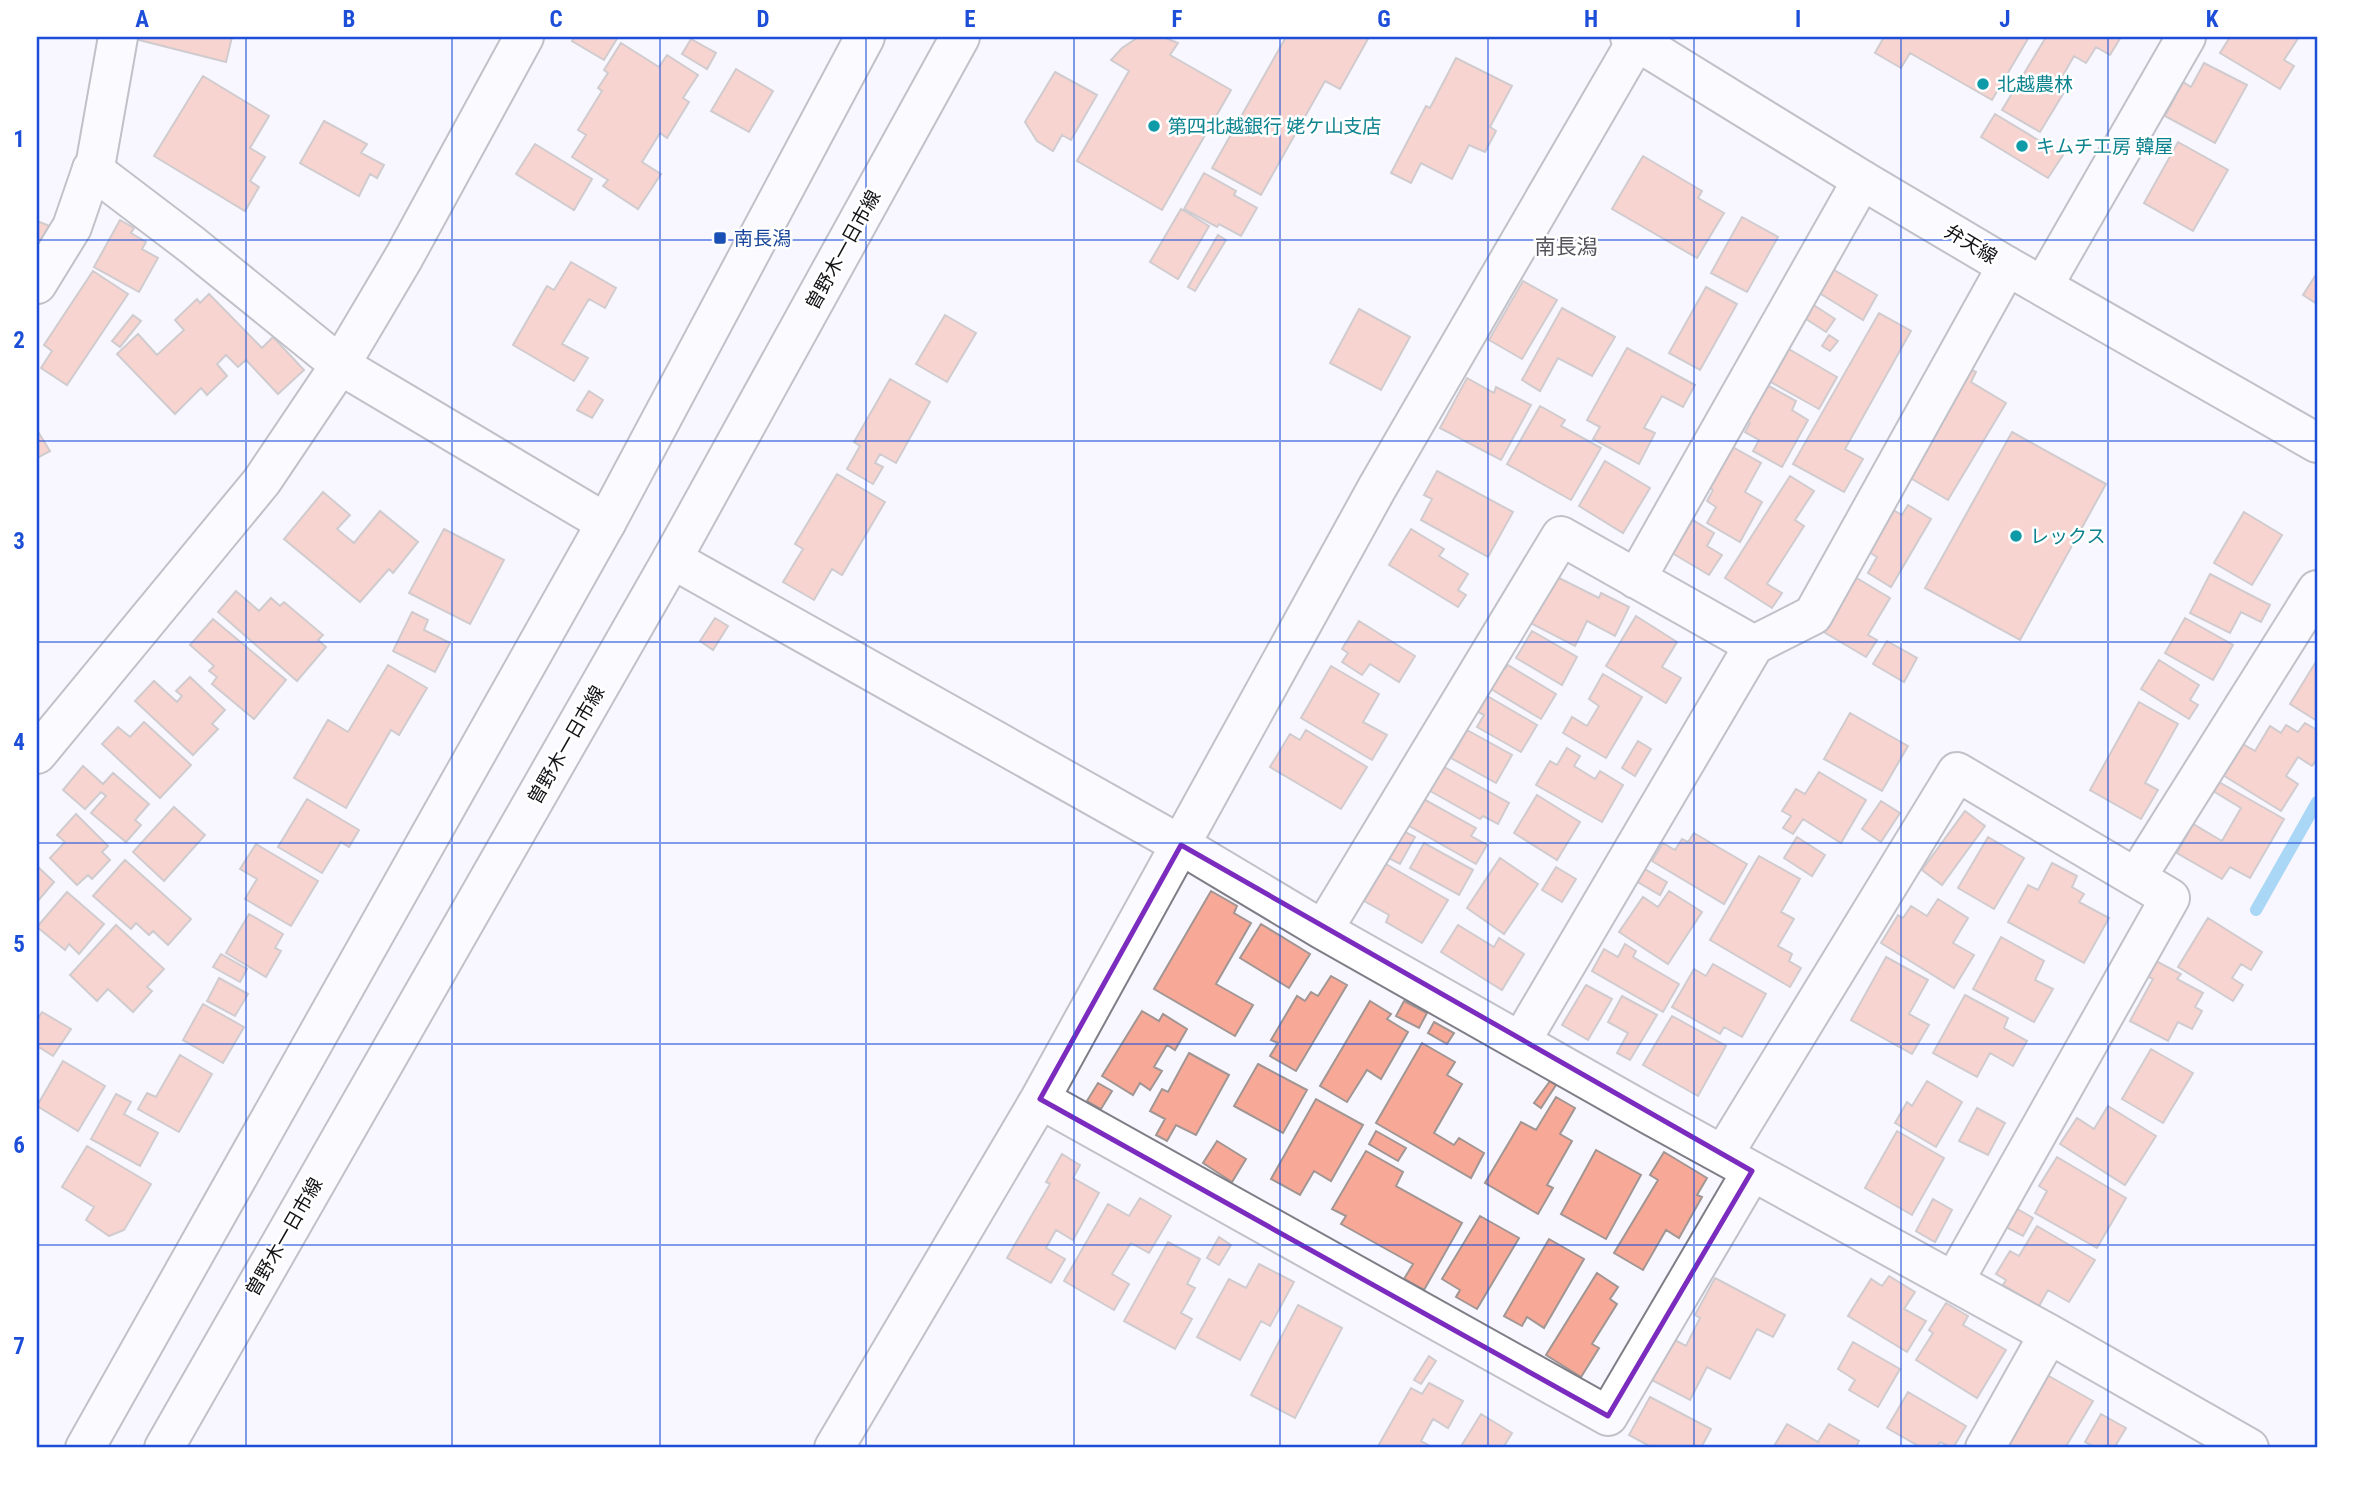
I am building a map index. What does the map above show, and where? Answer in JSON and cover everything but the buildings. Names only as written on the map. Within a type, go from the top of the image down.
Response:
[{"type":"street","points":[[37,284],[72,227],[95,167],[118,37]]},
{"type":"street","points":[[37,754],[262,481],[341,365],[404,257],[524,37]]},
{"type":"street","points":[[85,1448],[606,523],[865,37]]},
{"type":"street","name":"曽野木一日市線","points":[[164,1448],[672,559],[960,37]]},
{"type":"street","points":[[2043,286],[2186,37]]},
{"type":"street","points":[[834,1448],[1040,1099],[1377,488],[1633,39]]},
{"type":"street","name":"弁天線","points":[[1633,39],[1861,180],[2317,443]]},
{"type":"street","points":[[92,169],[192,245],[341,365],[606,523]]},
{"type":"street","points":[[1636,579],[1861,180]]},
{"type":"street","points":[[1521,1041],[1754,645],[1813,615],[2007,266]]},
{"type":"street","points":[[1323,930],[1561,536],[1754,645]]},
{"type":"street","points":[[672,559],[1181,845],[1323,930],[2249,1448]]},
{"type":"street","points":[[2136,878],[2317,590]]},
{"type":"street","points":[[1040,1099],[1608,1416],[1737,1163],[1957,772],[2170,898],[1954,1281]]},
{"type":"street","points":[[1985,1448],[2049,1334]]},
{"type":"highlighted area","points":[[1181,845],[1752,1171],[1608,1416],[1040,1099]]},
{"type":"waterway","points":[[2256,910],[2317,802]]},
{"type":"place","name":"北越農林","points":[[1983,84]]},
{"type":"place","name":"第四北越銀行 姥ケ山支店","points":[[1154,126]]},
{"type":"place","name":"キムチ工房 韓屋","points":[[2022,146]]},
{"type":"place","name":"南長潟","points":[[720,238]]},
{"type":"place","name":"レックス","points":[[2016,536]]},
{"type":"district","name":"南長潟","points":[[1566,247]]}]
